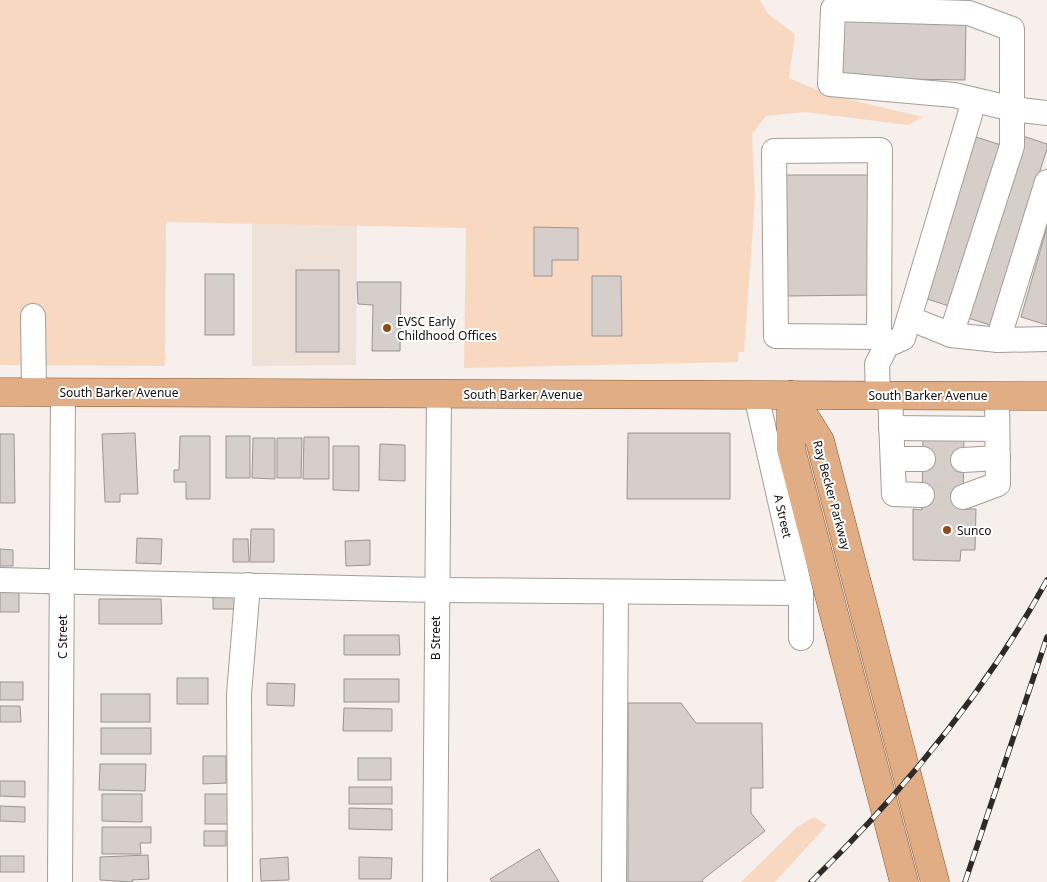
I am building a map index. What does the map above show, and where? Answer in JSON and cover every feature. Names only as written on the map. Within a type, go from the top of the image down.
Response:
[{"type":"main road","name":"South Barker Avenue","points":[[0,392],[1047,396]]},
{"type":"main road","points":[[791,395],[791,449],[904,882]]},
{"type":"main road","name":"Ray Becker Parkway","points":[[791,395],[820,441],[935,882]]},
{"type":"street","points":[[951,335],[1012,146],[1012,110],[1012,29],[969,13],[833,8],[830,84],[954,95],[1012,110],[1047,113]]},
{"type":"street","points":[[922,495],[894,494],[891,428],[877,364],[883,341],[880,150],[774,151],[776,336],[883,341],[903,338],[974,101]]},
{"type":"street","points":[[998,340],[1047,182]]},
{"type":"street","points":[[33,316],[34,392]]},
{"type":"street","points":[[908,318],[951,335],[998,340],[1047,339]]},
{"type":"street","name":"C Street","points":[[60,882],[63,392]]},
{"type":"street","name":"B Street","points":[[435,882],[435,590],[438,394]]},
{"type":"street","name":"A Street","points":[[756,395],[801,593],[801,638]]},
{"type":"street","points":[[963,497],[998,484],[996,396]]},
{"type":"street","points":[[891,428],[997,429]]},
{"type":"street","points":[[963,460],[998,458]]},
{"type":"street","points":[[892,459],[922,459]]},
{"type":"street","points":[[0,580],[435,590],[801,593]]},
{"type":"street","points":[[240,882],[239,694],[248,585]]},
{"type":"street","points":[[614,882],[616,592]]},
{"type":"shaded area","points":[[0,0],[760,0],[768,14],[795,34],[789,78],[827,94],[923,117],[908,125],[805,112],[766,116],[752,134],[755,199],[744,352],[738,352],[738,362],[464,368],[466,228],[166,222],[165,366],[0,365]]},
{"type":"shaded area","points":[[252,223],[357,225],[356,365],[252,366]]},
{"type":"shaded area","points":[[814,817],[827,825],[775,882],[741,882],[797,827]]},
{"type":"building","points":[[842,17],[966,19],[965,80],[841,78]]},
{"type":"building","points":[[1023,136],[1047,144],[1047,149],[990,325],[965,317]]},
{"type":"building","points":[[976,137],[1001,145],[949,306],[924,298]]},
{"type":"building","points":[[785,175],[868,175],[868,295],[786,296]]},
{"type":"building","points":[[534,227],[578,228],[578,260],[552,260],[552,276],[534,276]]},
{"type":"building","points":[[1047,227],[1047,325],[1021,317]]},
{"type":"building","points":[[296,270],[339,270],[339,352],[296,352]]},
{"type":"building","points":[[205,274],[234,274],[234,335],[205,335]]},
{"type":"building","points":[[592,276],[621,276],[622,336],[592,336]]},
{"type":"building","name":"EVSC Early Childhood Offices","points":[[357,282],[401,282],[400,351],[372,351],[373,305],[358,304]]},
{"type":"building","points":[[923,431],[964,431],[963,509],[976,509],[975,550],[961,550],[960,561],[913,560],[913,509],[922,510]]},
{"type":"building","points":[[135,433],[138,494],[120,494],[120,502],[105,502],[102,434]]},
{"type":"building","points":[[628,433],[730,433],[730,499],[627,499]]},
{"type":"building","points":[[0,434],[14,434],[15,503],[0,503]]},
{"type":"building","points":[[180,436],[210,436],[210,499],[186,499],[186,482],[174,482],[174,470],[179,470]]},
{"type":"building","points":[[226,436],[250,436],[250,478],[226,478]]},
{"type":"building","points":[[304,437],[329,437],[329,479],[303,479]]},
{"type":"building","points":[[253,438],[275,438],[275,479],[252,478]]},
{"type":"building","points":[[277,438],[302,438],[301,478],[277,478]]},
{"type":"building","points":[[380,444],[405,445],[405,481],[379,480]]},
{"type":"building","points":[[333,446],[359,446],[359,491],[333,490]]},
{"type":"building","points":[[251,529],[274,529],[274,562],[250,562]]},
{"type":"building","points":[[137,538],[162,539],[161,564],[136,563]]},
{"type":"building","points":[[233,539],[248,539],[249,562],[233,562]]},
{"type":"building","points":[[370,540],[370,565],[346,566],[345,541]]},
{"type":"building","points":[[0,549],[13,550],[13,566],[0,566]]},
{"type":"building","points":[[0,584],[19,584],[19,612],[0,612]]},
{"type":"building","points":[[213,586],[235,586],[235,609],[213,609]]},
{"type":"building","points":[[99,599],[161,599],[162,624],[99,624]]},
{"type":"building","points":[[344,635],[399,635],[400,655],[344,655]]},
{"type":"building","points":[[177,678],[208,678],[208,704],[177,704]]},
{"type":"building","points":[[344,679],[399,679],[399,702],[344,702]]},
{"type":"building","points":[[0,682],[23,682],[23,700],[0,700]]},
{"type":"building","points":[[267,683],[295,684],[294,706],[267,705]]},
{"type":"building","points":[[101,694],[150,694],[150,722],[101,722]]},
{"type":"building","points":[[628,703],[681,703],[696,723],[762,723],[763,788],[751,788],[751,813],[765,831],[702,880],[703,882],[628,882]]},
{"type":"building","points":[[0,706],[20,706],[21,722],[0,722]]},
{"type":"building","points":[[344,708],[392,709],[392,731],[343,731]]},
{"type":"building","points":[[101,728],[151,728],[151,754],[101,754]]},
{"type":"building","points":[[203,756],[226,756],[226,783],[203,784]]},
{"type":"building","points":[[358,758],[391,758],[391,780],[358,780]]},
{"type":"building","points":[[100,764],[146,764],[145,791],[99,790]]},
{"type":"building","points":[[0,781],[25,781],[25,797],[0,796]]},
{"type":"building","points":[[349,787],[392,787],[392,804],[349,804]]},
{"type":"building","points":[[102,794],[142,794],[142,822],[102,821]]},
{"type":"building","points":[[205,794],[228,794],[228,824],[205,824]]},
{"type":"building","points":[[0,806],[25,807],[25,822],[0,821]]},
{"type":"building","points":[[349,808],[392,809],[392,830],[349,829]]},
{"type":"building","points":[[102,827],[151,827],[151,843],[140,843],[141,854],[102,854]]},
{"type":"building","points":[[204,831],[226,831],[226,846],[204,846]]},
{"type":"building","points":[[539,849],[559,882],[492,882],[490,879]]},
{"type":"building","points":[[148,855],[149,879],[132,880],[133,882],[100,880],[100,857]]},
{"type":"building","points":[[0,856],[24,856],[24,872],[0,872]]},
{"type":"building","points":[[288,857],[289,880],[261,881],[260,859]]},
{"type":"building","points":[[359,857],[392,858],[391,879],[359,879]]},
{"type":"tunnel","points":[[923,459],[963,460]]},
{"type":"tunnel","points":[[922,495],[963,497]]},
{"type":"railway","points":[[811,882],[878,813],[940,740],[997,662],[1047,580]]},
{"type":"railway","points":[[965,882],[1047,637]]},
{"type":"place","name":"EVSC Early Childhood Offices","points":[[387,328]]},
{"type":"place","name":"Sunco","points":[[947,530]]}]
